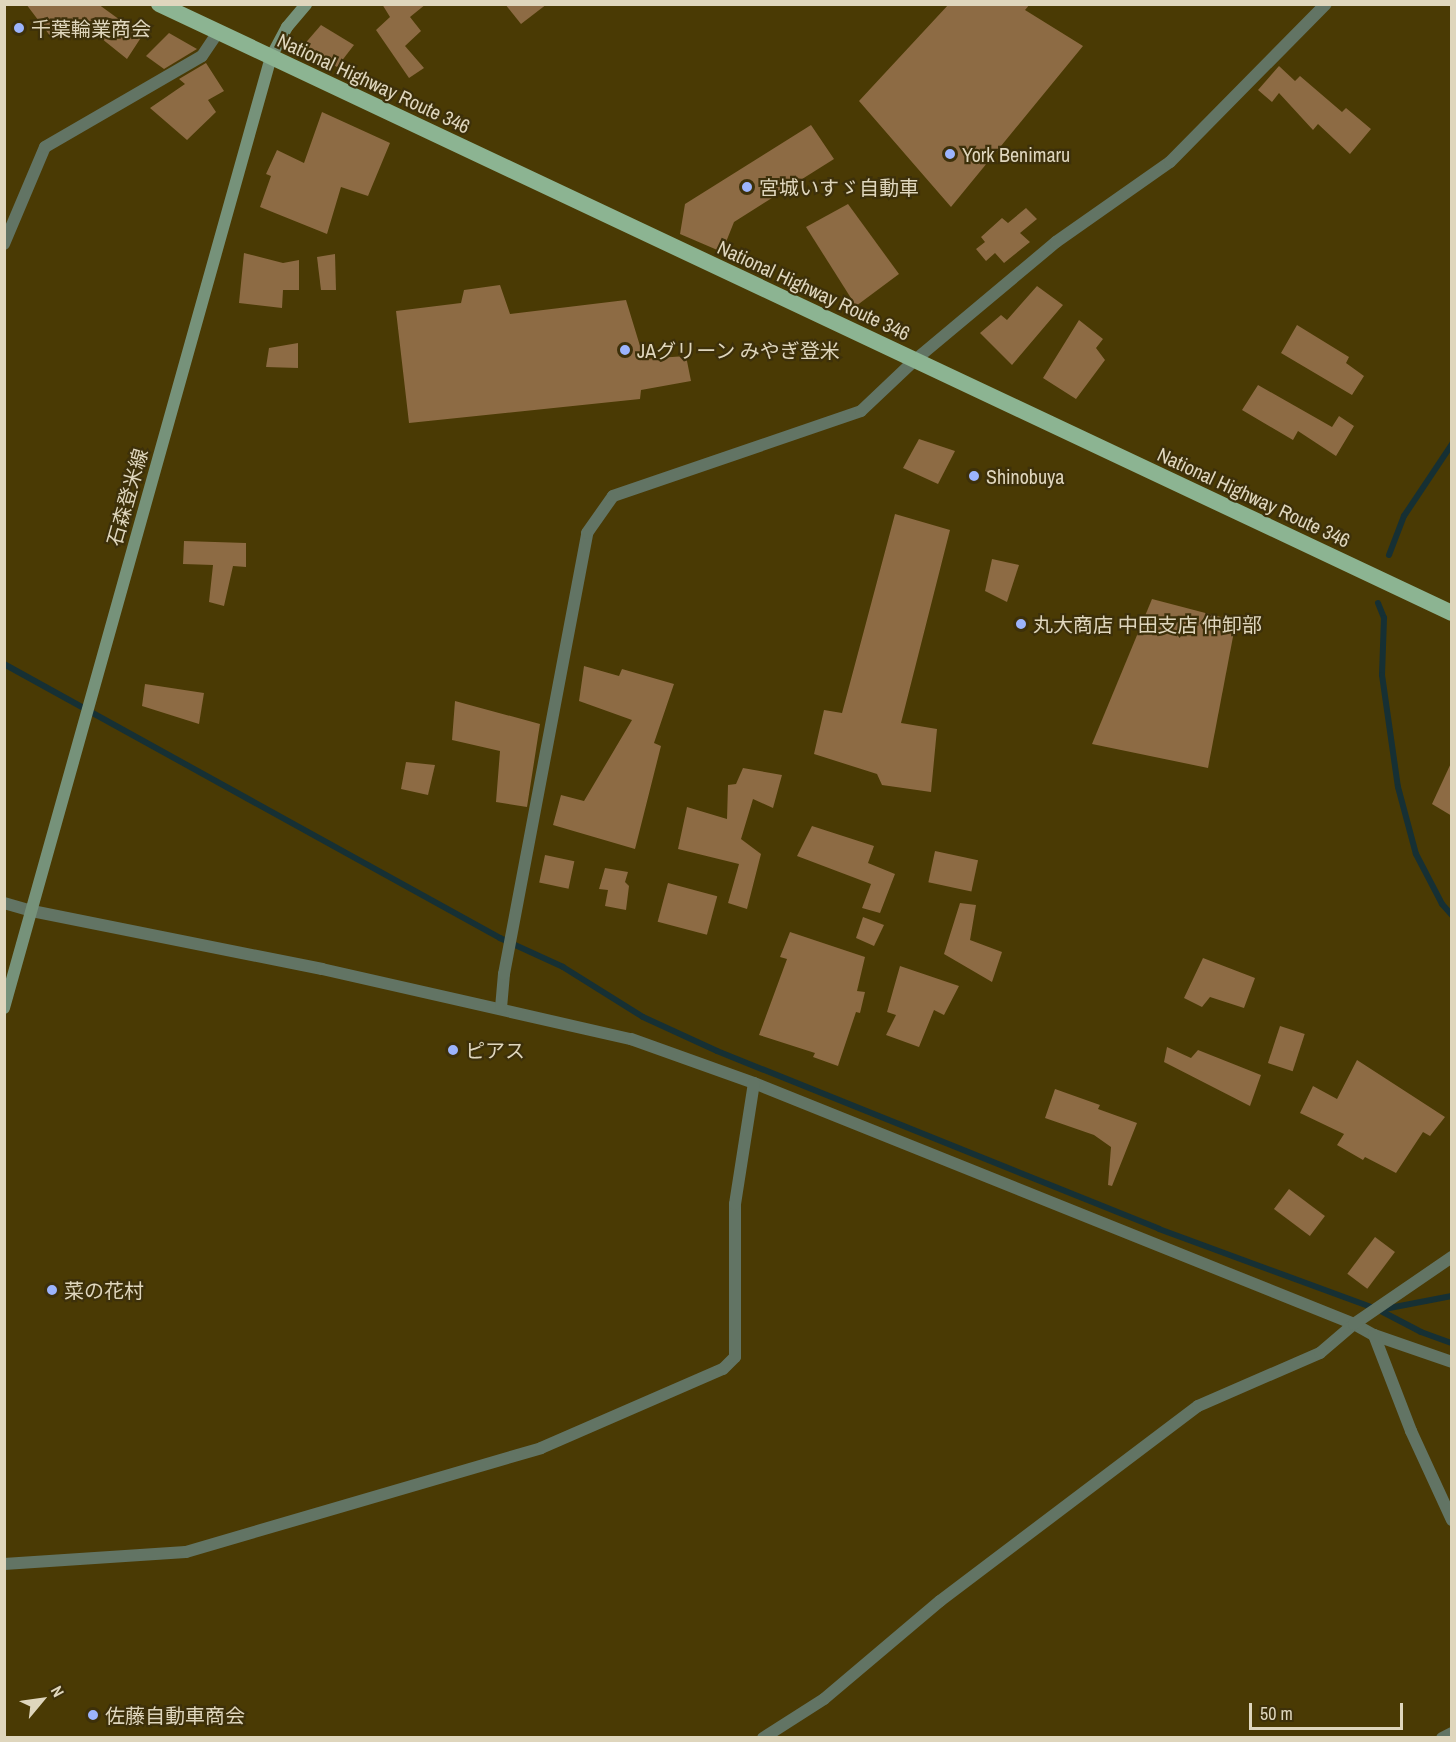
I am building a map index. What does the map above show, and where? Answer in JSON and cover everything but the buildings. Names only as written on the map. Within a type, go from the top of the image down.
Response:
[{"type":"highway","name":"National Highway Route 346","points":[[159,4],[1452,613]]},
{"type":"main road","name":"石森登米線","points":[[4,1008],[271,57],[287,27],[306,4]]},
{"type":"street","points":[[501,1008],[504,974],[587,533],[613,496],[861,411],[915,360],[1056,242],[1170,162],[1326,4]]},
{"type":"street","points":[[4,244],[45,147],[202,56],[218,32]]},
{"type":"street","points":[[4,903],[32,911],[176,938],[501,1008],[631,1039],[754,1083],[1354,1324],[1374,1335],[1452,1362]]},
{"type":"street","points":[[4,1564],[186,1552],[541,1448],[723,1369],[735,1357],[735,1204],[754,1083]]},
{"type":"street","points":[[763,1737],[824,1699],[940,1601],[1198,1406],[1320,1353],[1354,1324],[1452,1257]]},
{"type":"street","points":[[1374,1335],[1411,1431],[1452,1520]]},
{"type":"street","points":[[1442,1737],[1452,1733]]},
{"type":"waterway","points":[[1389,555],[1404,516],[1452,444]]},
{"type":"waterway","points":[[1378,603],[1384,618],[1382,675],[1398,787],[1416,854],[1442,904],[1452,915]]},
{"type":"waterway","points":[[4,664],[500,938],[563,967],[643,1017],[717,1051],[1159,1229],[1379,1310],[1452,1296]]},
{"type":"waterway","points":[[1379,1310],[1421,1332],[1452,1343]]},
{"type":"place","name":"千葉輪業商会","points":[[19,28]]},
{"type":"place","name":"York Benimaru","points":[[950,154]]},
{"type":"place","name":"宮城いすゞ自動車","points":[[747,187]]},
{"type":"place","name":"JAグリーン みやぎ登米","points":[[625,350]]},
{"type":"place","name":"Shinobuya","points":[[974,476]]},
{"type":"place","name":"丸大商店 中田支店 仲卸部","points":[[1021,624]]},
{"type":"place","name":"ピアス","points":[[453,1050]]},
{"type":"place","name":"菜の花村","points":[[52,1290]]},
{"type":"place","name":"佐藤自動車商会","points":[[93,1715]]}]
